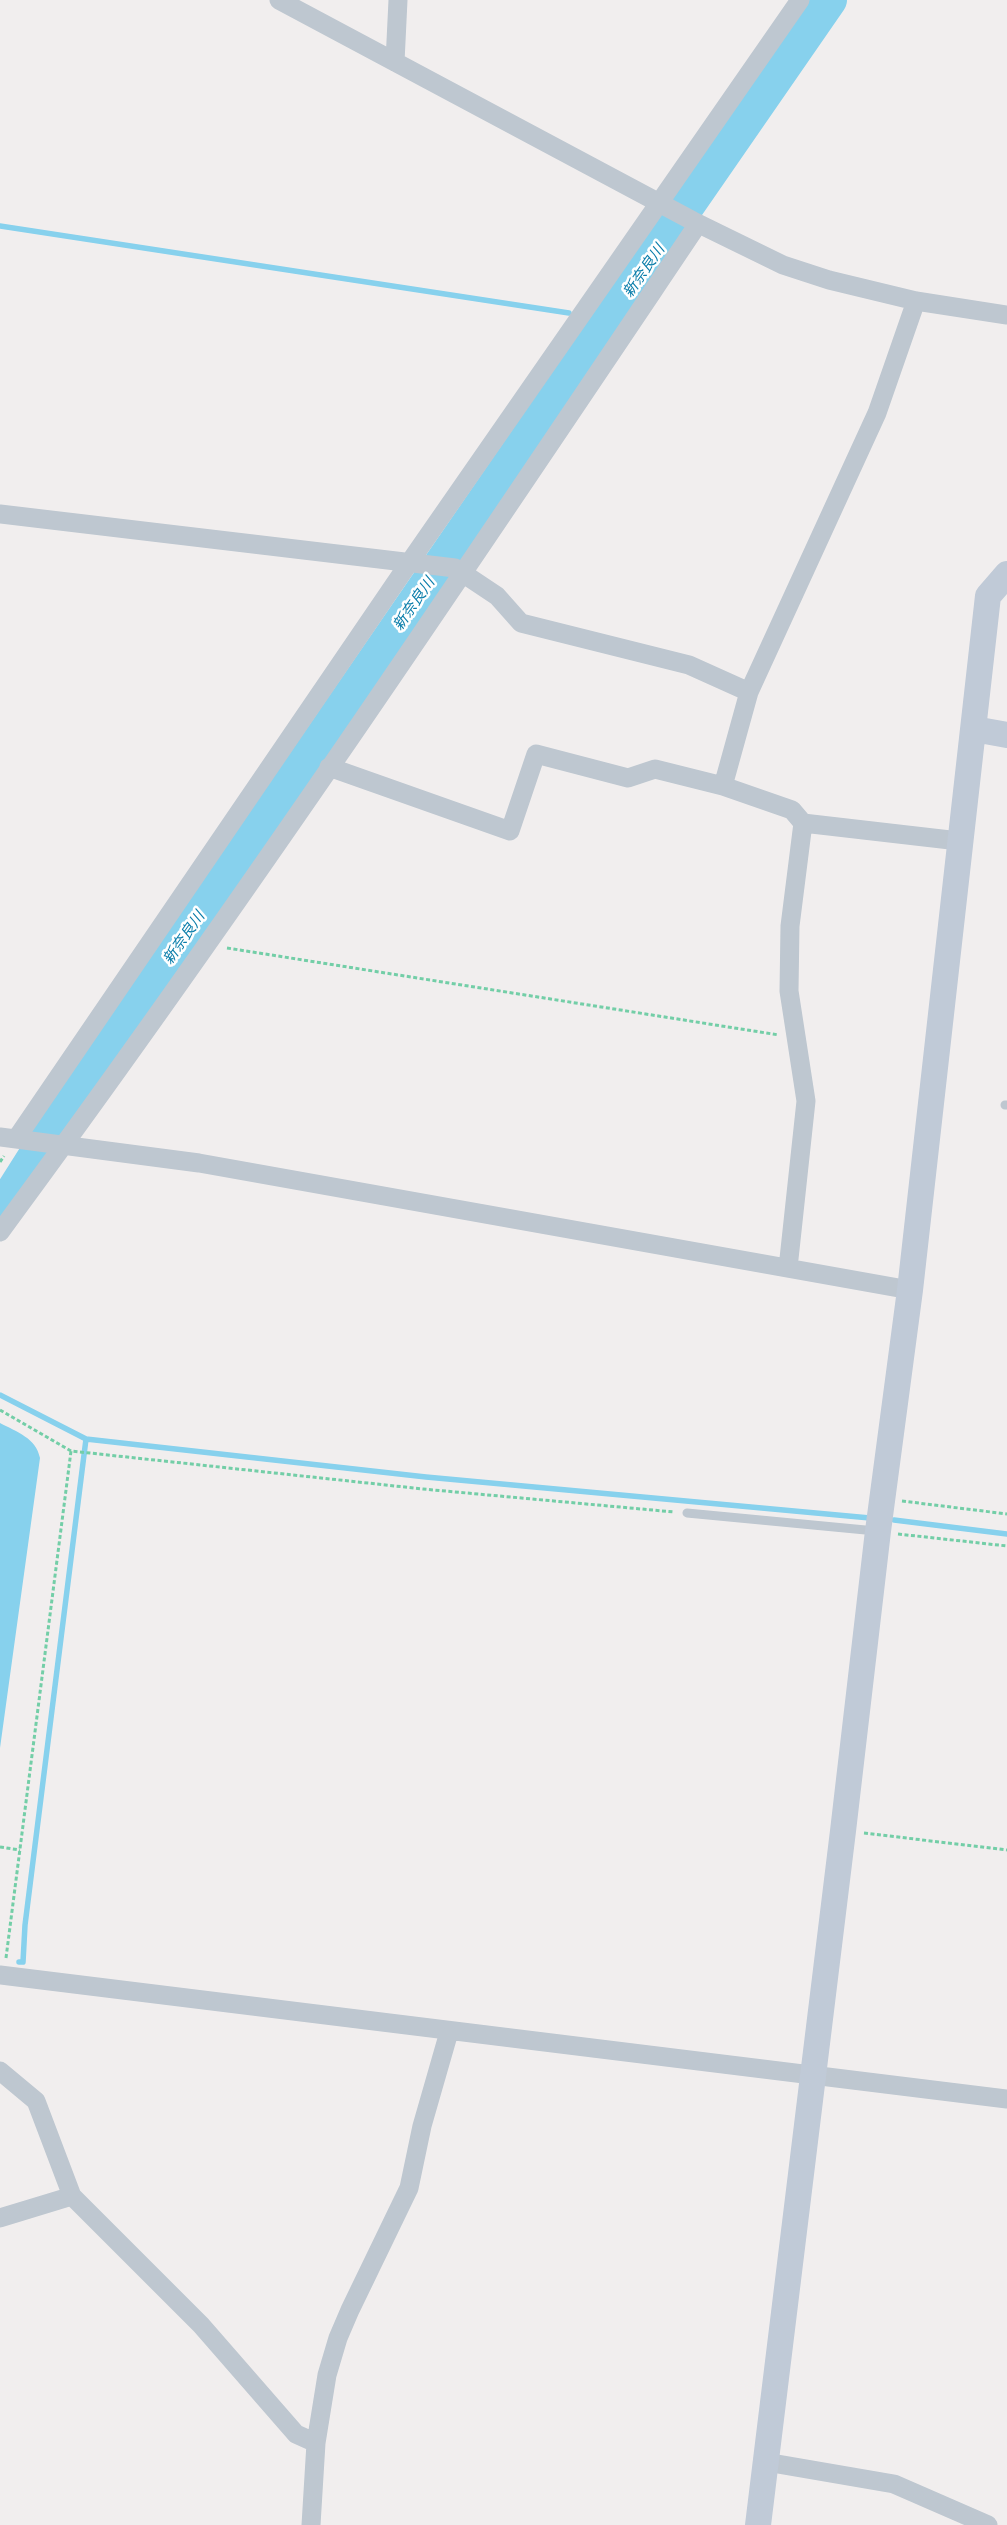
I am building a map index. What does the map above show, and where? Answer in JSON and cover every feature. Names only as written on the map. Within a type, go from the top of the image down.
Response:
[{"type":"street","points":[[279,0],[696,223],[782,264],[829,280],[916,301],[1007,315]]},
{"type":"street","points":[[395,62],[398,0]]},
{"type":"street","points":[[800,0],[664,205],[13,1139],[199,1163],[910,1290]]},
{"type":"street","points":[[0,1232],[59,1145],[206,944],[329,767],[459,571],[696,223]]},
{"type":"street","points":[[723,786],[749,692],[877,413],[916,301]]},
{"type":"street","points":[[0,514],[415,563],[459,571],[497,596],[521,623],[689,665],[749,692]]},
{"type":"street","points":[[758,2525],[878,1531],[910,1290],[988,596],[1007,574]]},
{"type":"street","points":[[974,729],[1007,735]]},
{"type":"street","points":[[329,767],[510,831],[536,754],[628,778],[655,769],[723,786],[792,810],[803,823],[959,841]]},
{"type":"street","points":[[788,1268],[806,1101],[789,991],[790,926],[803,823]]},
{"type":"street","points":[[2,1976],[1007,2099]]},
{"type":"street","points":[[311,2525],[316,2443],[327,2375],[338,2338],[373,2257],[409,2188],[416,2162],[422,2126],[449,2032]]},
{"type":"street","points":[[0,2070],[36,2102],[72,2196],[201,2325],[296,2434],[316,2443]]},
{"type":"street","points":[[0,2218],[72,2196]]},
{"type":"street","points":[[766,2462],[894,2484],[988,2525]]},
{"type":"lane","points":[[688,1513],[878,1531]]},
{"type":"path","points":[[206,944],[797,1038]]},
{"type":"path","points":[[0,1410],[70,1451],[433,1490],[688,1513]]},
{"type":"path","points":[[2,1976],[20,1850],[70,1451]]},
{"type":"path","points":[[882,1499],[1007,1514]]},
{"type":"path","points":[[878,1531],[1007,1546]]},
{"type":"path","points":[[843,1831],[1007,1850]]},
{"type":"path","points":[[0,1847],[20,1850]]},
{"type":"water","points":[[0,1423],[25,1436],[34,1445],[40,1458],[0,1748]]},
{"type":"waterway","name":"新奈良川","points":[[0,1211],[50,1132],[830,0]]},
{"type":"waterway","points":[[0,226],[569,313]]},
{"type":"waterway","points":[[0,1395],[86,1439],[426,1477],[870,1518]]},
{"type":"waterway","points":[[19,1962],[23,1962],[25,1925],[86,1439]]},
{"type":"waterway","points":[[894,1520],[1007,1534]]}]
